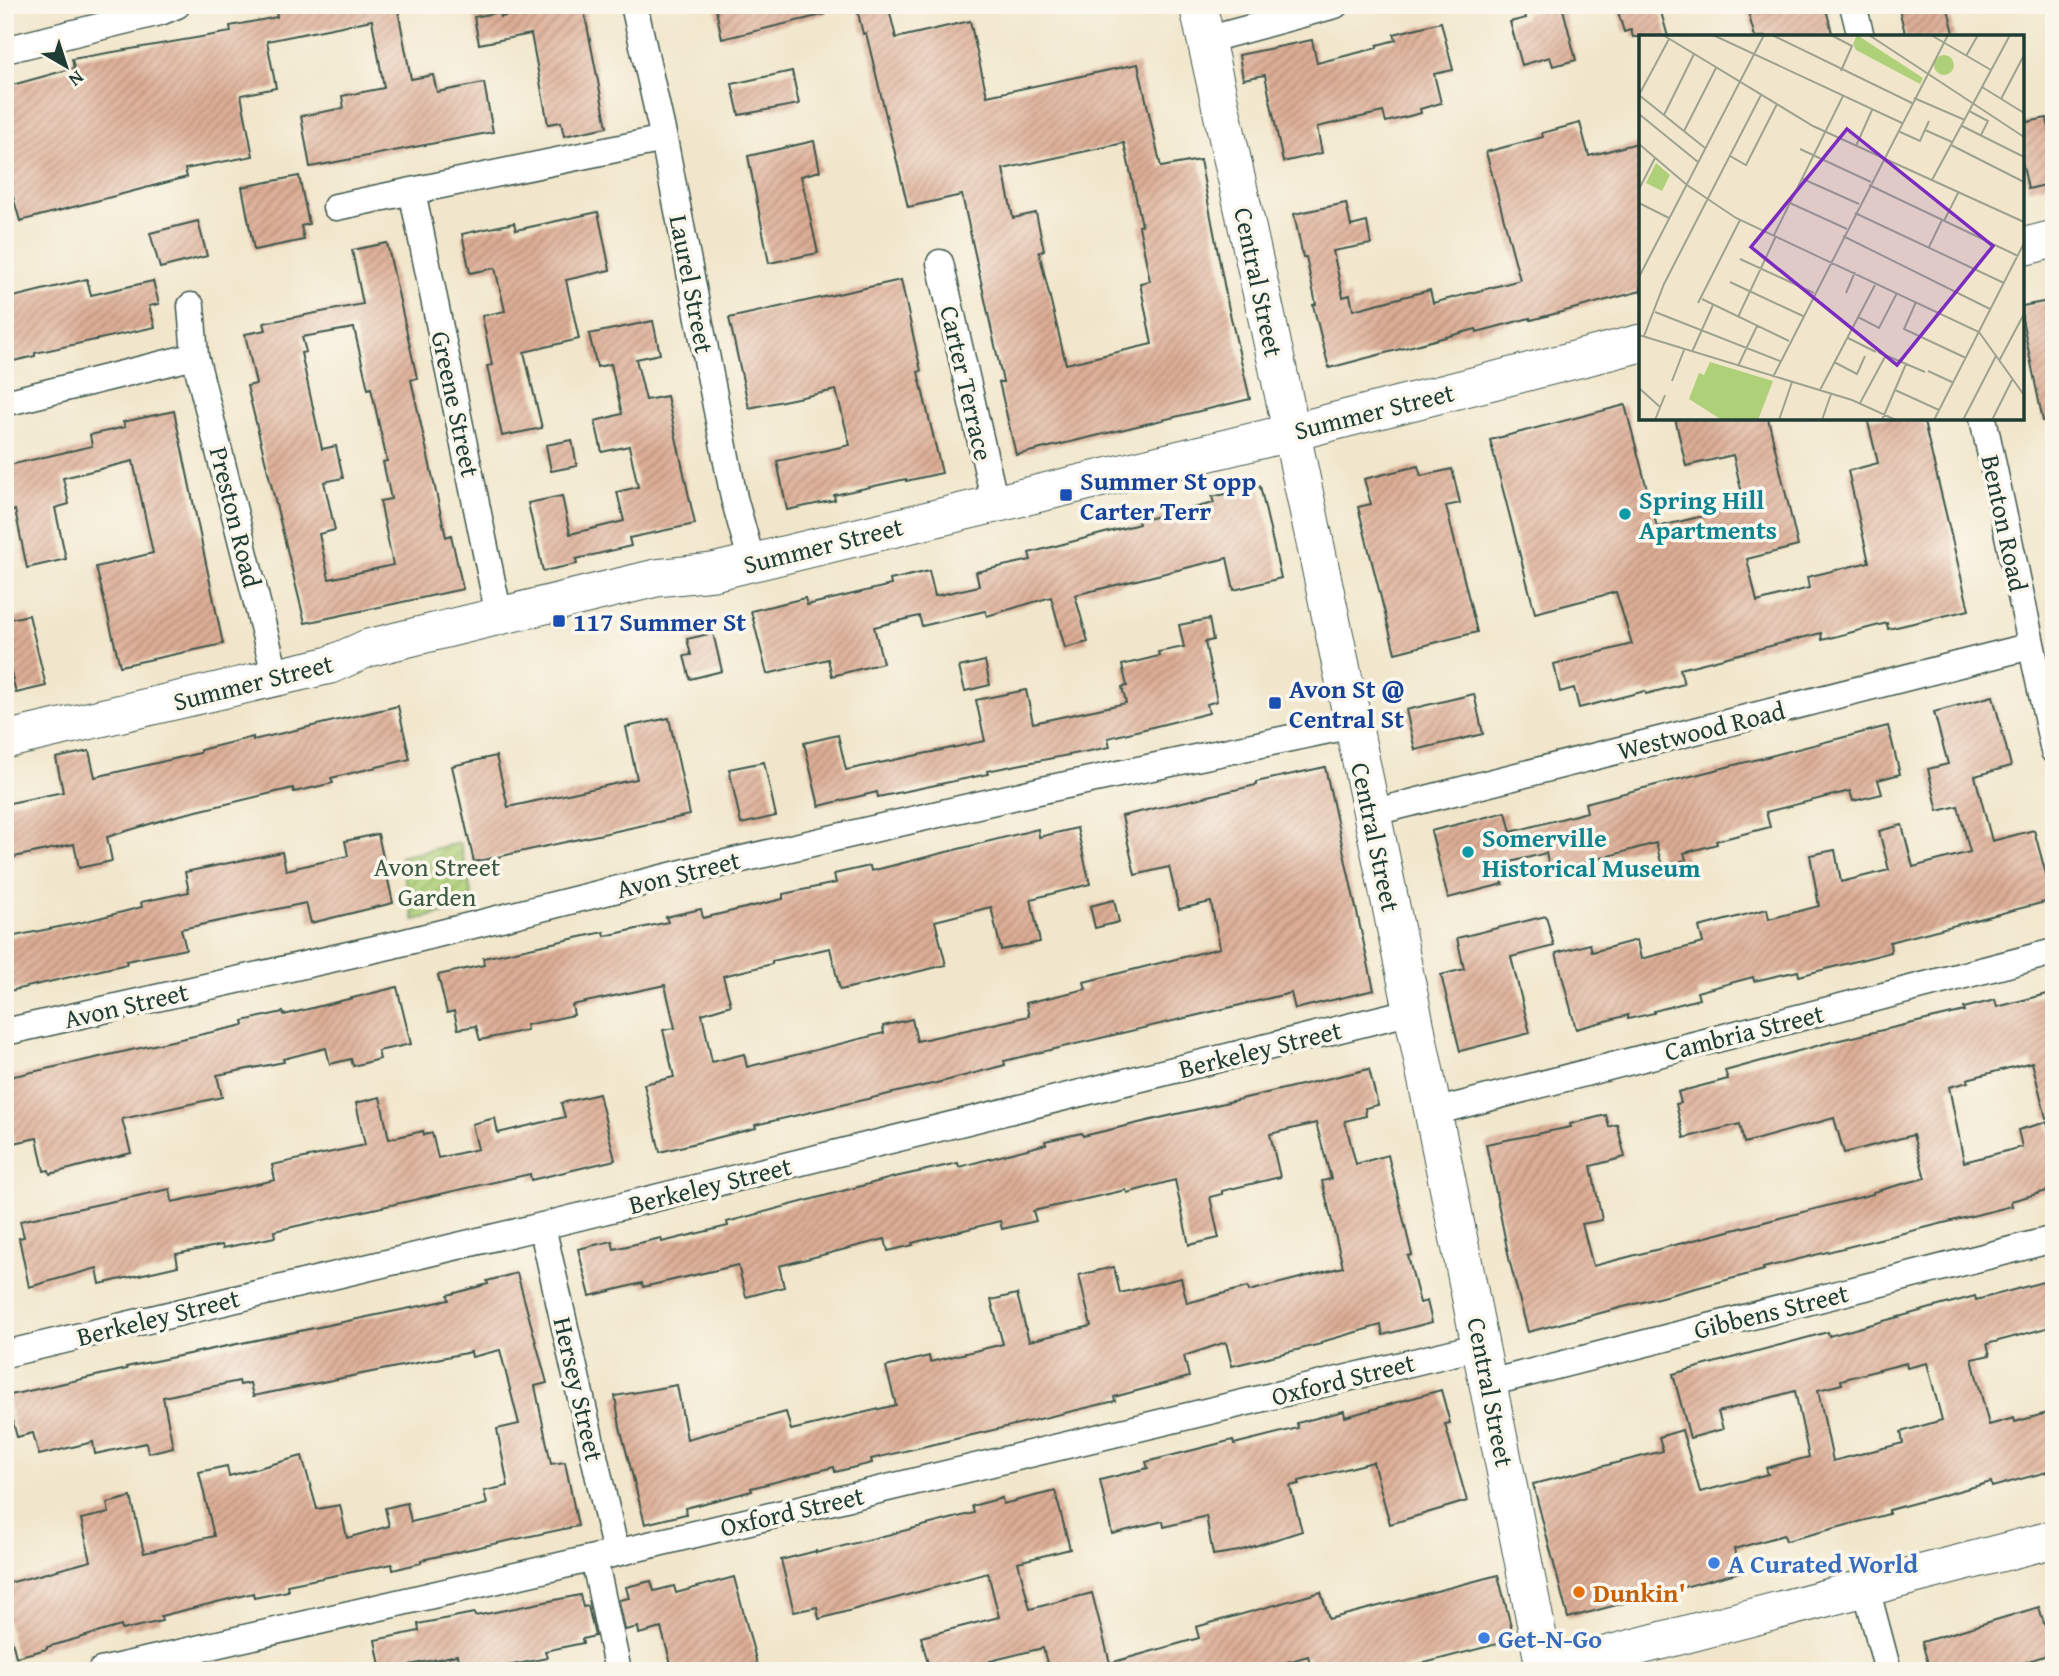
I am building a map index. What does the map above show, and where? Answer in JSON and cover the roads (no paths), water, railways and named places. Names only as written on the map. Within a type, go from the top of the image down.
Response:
[{"type":"main road","name":"Central Street","points":[[1202,22],[1293,432],[1434,1112],[1545,1671]]},
{"type":"main road","points":[[2024,246],[2054,239]]},
{"type":"main road","name":"Summer Street","points":[[5,740],[330,665],[368,648],[499,616],[665,576],[713,572],[752,563],[1293,432],[1639,345]]},
{"type":"main road","points":[[1545,1671],[2054,1539]]},
{"type":"street","name":"Laurel Street","points":[[634,5],[664,139],[734,498],[752,563]]},
{"type":"street","points":[[1202,22],[1335,5]]},
{"type":"street","points":[[1853,5],[1860,35]]},
{"type":"street","points":[[5,50],[165,7]]},
{"type":"street","points":[[336,207],[664,139]]},
{"type":"street","name":"Greene Street","points":[[412,191],[499,616]]},
{"type":"street","name":"Carter Terrace","points":[[940,263],[995,503]]},
{"type":"street","name":"Preston Road","points":[[191,306],[195,356],[276,678]]},
{"type":"street","points":[[5,403],[195,356]]},
{"type":"street","name":"Benton Road","points":[[1983,420],[2054,751]]},
{"type":"street","name":"Westwood Road","points":[[1371,813],[2031,646]]},
{"type":"street","name":"Avon Street","points":[[5,1032],[393,945],[685,872],[1353,725]]},
{"type":"street","name":"Cambria Street","points":[[1434,1112],[2054,952]]},
{"type":"street","name":"Berkeley Street","points":[[5,1354],[542,1226],[1413,1011]]},
{"type":"street","name":"Hersey Street","points":[[542,1226],[605,1555],[618,1671]]},
{"type":"street","name":"Gibbens Street","points":[[1489,1384],[2054,1239]]},
{"type":"street","name":"Oxford Street","points":[[102,1671],[605,1555],[1481,1346]]},
{"type":"street","points":[[1866,1588],[1888,1671]]},
{"type":"place","name":"Summer St opp Carter Terr","points":[[1066,495]]},
{"type":"place","name":"Spring Hill Apartments","points":[[1625,514]]},
{"type":"place","name":"117 Summer St","points":[[559,621]]},
{"type":"place","name":"Avon St @ Central St","points":[[1275,703]]},
{"type":"place","name":"Somerville Historical Museum","points":[[1468,852]]},
{"type":"place","name":"A Curated World","points":[[1714,1563]]},
{"type":"place","name":"Dunkin'","points":[[1579,1592]]},
{"type":"place","name":"Get-N-Go","points":[[1484,1638]]},
{"type":"park label","name":"Avon Street Garden","points":[[437,881]]}]
